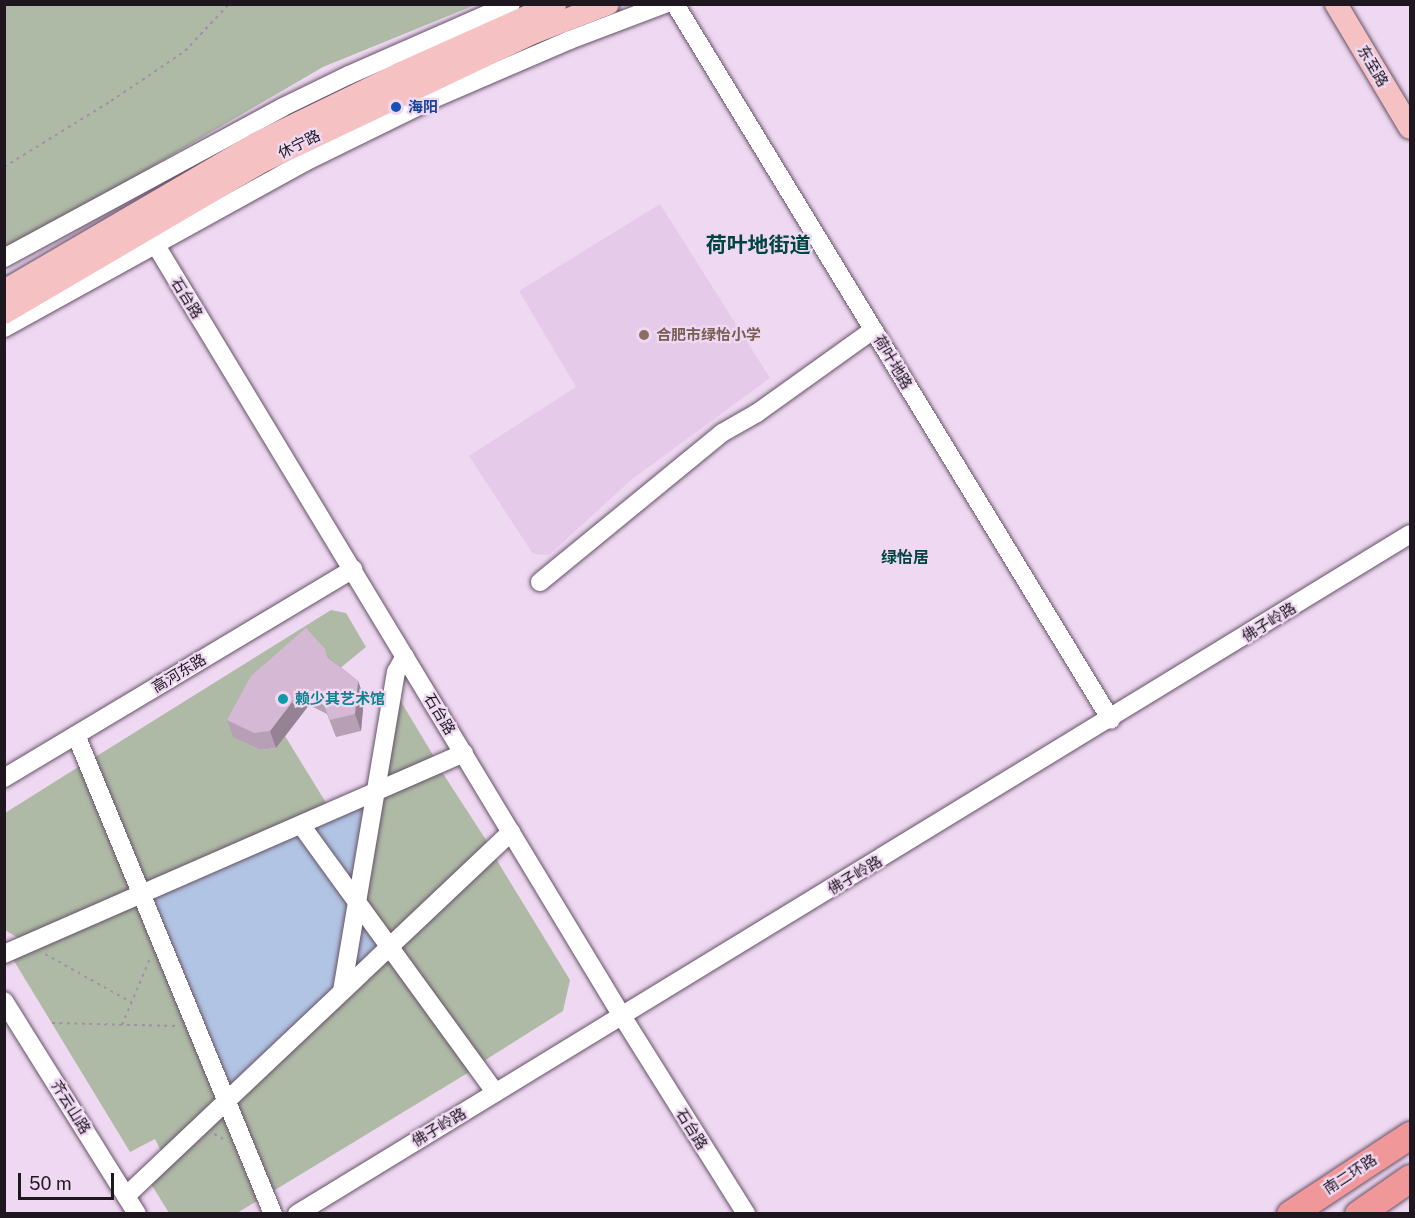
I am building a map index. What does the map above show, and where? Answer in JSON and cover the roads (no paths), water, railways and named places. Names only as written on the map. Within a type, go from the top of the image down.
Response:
[{"type":"highway","name":"南二环路","points":[[1290,1214],[1410,1135]]},
{"type":"highway","points":[[1358,1214],[1410,1178]]},
{"type":"main road","name":"休宁路","points":[[4,291],[146,229],[267,138],[401,73],[555,4]]},
{"type":"main road","name":"休宁路","points":[[4,313],[265,160],[408,90],[535,32],[608,4]]},
{"type":"main road","name":"东至路","points":[[1336,4],[1410,128]]},
{"type":"main road","name":"东至路","points":[[1353,4],[1410,98]]},
{"type":"street","points":[[4,258],[283,107],[511,4]]},
{"type":"street","points":[[4,328],[146,229],[305,162],[433,99],[570,40],[665,4]]},
{"type":"street","name":"荷叶地路","points":[[675,4],[1111,720]]},
{"type":"street","name":"石台路","points":[[146,229],[622,1016],[746,1214]]},
{"type":"street","points":[[540,582],[722,433],[757,412],[873,330]]},
{"type":"street","name":"佛子岭路","points":[[297,1214],[1111,720],[1410,534]]},
{"type":"street","name":"高河东路","points":[[4,778],[353,568]]},
{"type":"street","points":[[342,991],[378,791],[396,672],[405,656]]},
{"type":"street","points":[[76,735],[273,1214]]},
{"type":"street","points":[[4,954],[464,753]]},
{"type":"street","points":[[301,825],[495,1093]]},
{"type":"street","points":[[126,1196],[511,832]]},
{"type":"street","name":"齐云山路","points":[[4,1001],[137,1214]]},
{"type":"water","points":[[374,796],[357,895],[308,826]]},
{"type":"water","points":[[298,830],[382,948],[229,1092],[148,897]]},
{"type":"place","name":"海阳","points":[[396,107]]},
{"type":"place","name":"合肥市绿怡小学","points":[[644,335]]},
{"type":"place","name":"赖少其艺术馆","points":[[283,699]]},
{"type":"district","name":"荷叶地街道","points":[[758,245]]},
{"type":"district","name":"绿怡居","points":[[905,558]]}]
